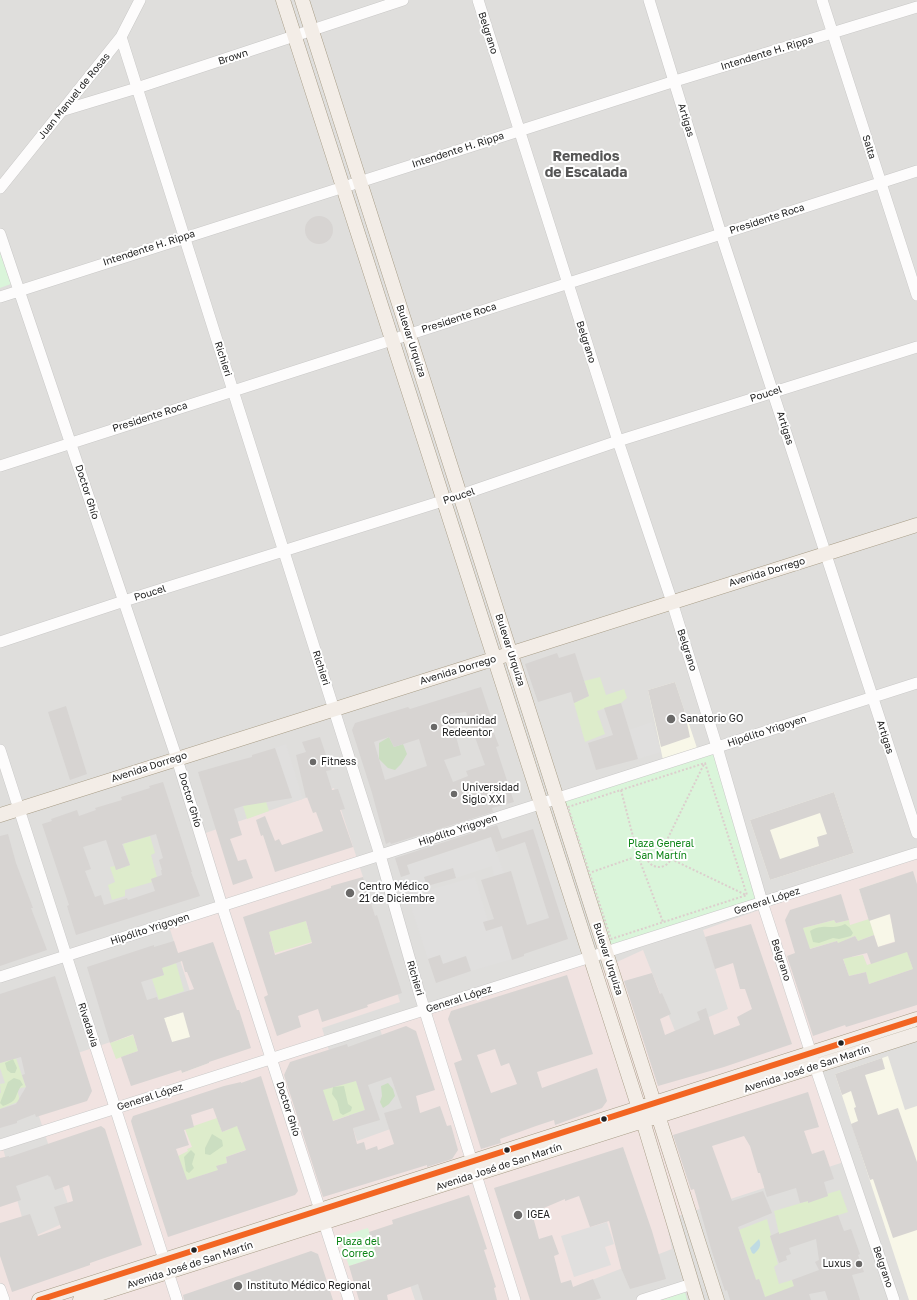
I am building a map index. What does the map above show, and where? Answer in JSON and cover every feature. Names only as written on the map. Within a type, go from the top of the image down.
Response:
[{"type":"main road","name":"Bulevar Urquiza","points":[[283,0],[641,1115],[698,1300]]},
{"type":"main road","name":"Bulevar Urquiza","points":[[302,0],[557,798],[586,874],[606,952],[717,1300]]},
{"type":"main road","name":"Avenida Dorrego","points":[[0,815],[333,708],[511,654],[917,525]]},
{"type":"main road","name":"Avenida José de San Martín","points":[[813,1060],[917,1019]]},
{"type":"main road","name":"Avenida José de San Martín","points":[[39,1300],[166,1266],[813,1060],[917,1034]]},
{"type":"main road","name":"Avenida José de San Martín","points":[[80,1300],[166,1266]]},
{"type":"street","name":"Juan Manuel de Rosas","points":[[0,188],[121,38],[140,0]]},
{"type":"street","name":"Brown","points":[[61,111],[295,37],[403,0]]},
{"type":"street","name":"Belgrano","points":[[478,0],[618,441],[672,602],[717,747],[762,902],[813,1060],[894,1300]]},
{"type":"street","name":"Artigas","points":[[649,0],[721,234],[774,391],[917,833]]},
{"type":"street","name":"Salta","points":[[822,0],[917,294]]},
{"type":"street","name":"Intendente H. Rippa","points":[[0,296],[674,81],[917,7]]},
{"type":"street","name":"Richieri","points":[[121,38],[380,855],[419,992],[426,1010],[515,1300]]},
{"type":"street","name":"Presidente Roca","points":[[0,466],[917,171]]},
{"type":"street","name":"Doctor Ghío","points":[[0,234],[177,759],[222,906],[349,1300]]},
{"type":"street","name":"Poucel","points":[[0,642],[460,496],[618,441],[917,347]]},
{"type":"street","name":"Hipólito Yrigoyen","points":[[0,977],[917,683]]},
{"type":"street","name":"Rivadavia","points":[[0,750],[20,809],[65,956],[177,1300]]},
{"type":"street","name":"General López","points":[[0,1145],[917,853]]},
{"type":"street","points":[[642,1300],[692,1284]]},
{"type":"street","points":[[0,1289],[4,1300]]},
{"type":"path","points":[[666,842],[705,763],[717,747]]},
{"type":"path","points":[[705,763],[568,807],[586,874],[611,939],[747,895]]},
{"type":"path","points":[[705,763],[747,895]]},
{"type":"path","points":[[621,790],[638,856],[663,922]]},
{"type":"path","points":[[660,840],[666,842],[672,849],[671,859],[667,864],[659,867],[651,864],[646,857],[647,848],[651,843],[660,840]]},
{"type":"path","points":[[586,874],[638,856],[646,857]]},
{"type":"path","points":[[671,859],[762,902]]},
{"type":"shaded area","points":[[0,0],[917,0],[917,1300],[0,1300]]},
{"type":"shaded area","name":"Sanatorio GO","points":[[675,682],[697,748],[663,760],[648,690]]},
{"type":"shaded area","points":[[652,722],[661,752],[638,759],[629,730]]},
{"type":"shaded area","points":[[286,744],[303,799],[293,802],[275,748]]},
{"type":"shaded area","points":[[334,788],[363,877],[400,1002],[322,1028],[357,1141],[410,1122],[380,1029],[590,957],[595,972],[643,950],[675,1031],[728,1009],[703,930],[917,854],[917,1019],[811,1053],[847,1161],[666,1220],[672,1249],[579,1285],[582,1300],[462,1300],[408,1279],[415,1300],[0,1300],[0,1145],[2,1145],[28,1239],[73,1219],[25,1074],[42,1065],[197,1013],[168,923],[222,906],[200,835]]},
{"type":"shaded area","points":[[834,792],[854,853],[770,880],[750,820]]},
{"type":"shaded area","points":[[491,837],[504,873],[494,876],[492,866],[456,878],[453,868],[424,877],[429,890],[475,877],[488,921],[483,923],[486,930],[502,926],[512,959],[471,971],[465,956],[443,964],[440,955],[428,959],[401,877],[410,874],[407,865]]},
{"type":"shaded area","points":[[895,877],[902,898],[887,904],[896,941],[878,947],[859,889]]},
{"type":"shaded area","points":[[191,1010],[209,1063],[182,1073],[164,1018]]},
{"type":"shaded area","points":[[888,1056],[905,1110],[917,1106],[917,1300],[909,1300],[835,1074]]},
{"type":"shaded area","points":[[607,1222],[614,1244],[605,1247],[611,1265],[574,1277],[561,1236]]},
{"type":"green space","points":[[0,253],[11,284],[0,288]]},
{"type":"green space","points":[[600,677],[606,695],[624,689],[627,698],[621,703],[597,711],[605,734],[585,742],[574,703],[589,696],[584,681]]},
{"type":"green space","points":[[389,737],[394,747],[403,744],[407,754],[395,770],[388,768],[379,759],[379,743]]},
{"type":"green space","name":"Plaza General San Martín","points":[[717,747],[762,902],[606,952],[557,798]]},
{"type":"green space","points":[[260,783],[269,811],[247,819],[243,806]]},
{"type":"green space","points":[[150,836],[155,853],[151,855],[157,877],[151,879],[152,882],[125,890],[125,896],[112,900],[108,885],[115,882],[110,867],[115,866],[116,870],[130,865],[123,844]]},
{"type":"green space","points":[[304,915],[312,942],[275,953],[269,932],[296,924]]},
{"type":"green space","points":[[869,919],[874,935],[858,941],[855,936],[846,940],[852,957],[863,955],[867,965],[907,951],[913,969],[869,984],[866,972],[849,976],[837,941],[795,953],[803,928],[834,920],[836,923],[849,920],[850,925]]},
{"type":"green space","points":[[845,924],[853,933],[851,936],[839,939],[833,938],[819,943],[813,942],[810,931],[815,928],[836,927]]},
{"type":"green space","points":[[162,952],[166,967],[176,963],[184,991],[159,1000],[152,979],[164,975],[157,954]]},
{"type":"green space","points":[[133,1035],[138,1051],[116,1059],[110,1043]]},
{"type":"green space","points":[[16,1058],[26,1087],[17,1089],[20,1101],[0,1109],[0,1084],[5,1083],[0,1068],[0,1063]]},
{"type":"green space","points":[[13,1059],[17,1068],[15,1073],[11,1073],[7,1070],[5,1063]]},
{"type":"green space","points":[[14,1078],[20,1080],[23,1085],[21,1086],[15,1099],[3,1106],[0,1103],[8,1082]]},
{"type":"green space","points":[[356,1080],[365,1110],[329,1122],[322,1088]]},
{"type":"green space","points":[[388,1083],[393,1089],[395,1096],[389,1104],[383,1108],[380,1102],[382,1096],[381,1086]]},
{"type":"green space","points":[[344,1086],[348,1104],[352,1107],[351,1111],[343,1115],[340,1113],[337,1101],[332,1094],[333,1087]]},
{"type":"green space","points":[[217,1118],[222,1132],[230,1129],[236,1123],[248,1149],[226,1157],[227,1163],[217,1167],[223,1184],[215,1187],[209,1173],[182,1182],[178,1156],[188,1151],[187,1149],[192,1147],[185,1129]]},
{"type":"green space","points":[[212,1134],[222,1140],[223,1146],[210,1155],[205,1154],[205,1148]]},
{"type":"green space","points":[[191,1150],[195,1154],[192,1164],[194,1168],[189,1173],[186,1171],[184,1157]]},
{"type":"green space","points":[[840,1190],[848,1212],[779,1234],[774,1211],[828,1196],[827,1194]]},
{"type":"green space","points":[[767,1219],[778,1264],[774,1267],[779,1284],[792,1280],[796,1292],[766,1300],[759,1279],[756,1280],[739,1230]]},
{"type":"green space","name":"Plaza del Correo","points":[[368,1228],[377,1257],[349,1266],[339,1237]]},
{"type":"green space","points":[[685,1292],[687,1300],[662,1300]]},
{"type":"water","points":[[759,1239],[760,1247],[754,1254],[750,1248]]},
{"type":"building","points":[[319,216],[329,220],[333,230],[329,240],[319,244],[309,240],[305,230],[309,220]]},
{"type":"building","points":[[557,653],[559,658],[575,653],[589,696],[574,703],[571,692],[538,702],[525,664]]},
{"type":"building","name":"Sanatorio GO","points":[[675,682],[684,709],[690,737],[661,747],[648,690]]},
{"type":"building","points":[[481,687],[493,723],[490,723],[499,746],[496,747],[514,802],[492,808],[493,812],[391,844],[390,842],[386,844],[352,730],[355,723],[408,707],[410,709]],"holes":[[[466,712],[485,765],[466,771],[468,776],[453,782],[444,760],[461,755],[450,714]],[[389,737],[394,747],[419,739],[427,766],[385,780],[374,742]]]},
{"type":"building","points":[[621,703],[638,759],[596,770],[588,743],[613,735],[604,708]]},
{"type":"building","points":[[66,706],[87,774],[70,780],[48,712]]},
{"type":"building","points":[[320,737],[331,770],[326,771],[332,790],[338,789],[345,809],[340,810],[353,847],[275,872],[263,835],[261,836],[256,820],[265,816],[275,841],[279,839],[282,845],[323,831],[316,812],[313,813],[307,797],[306,798],[296,755],[306,752],[302,742]]},
{"type":"building","points":[[275,748],[292,798],[243,806],[234,809],[242,835],[230,839],[238,861],[246,859],[253,878],[233,885],[198,772],[252,757],[252,755]]},
{"type":"building","points":[[163,782],[200,896],[76,935],[67,906],[69,905],[42,824],[52,821],[51,819],[77,810],[79,816],[96,810],[95,808],[122,800],[121,797],[150,788],[149,786]],"holes":[[[156,834],[163,858],[159,860],[162,875],[151,879],[155,891],[128,900],[127,898],[104,905],[101,895],[95,897],[85,871],[91,869],[83,847],[106,840],[116,870],[130,865],[122,844]]]},
{"type":"building","points":[[834,792],[854,853],[770,880],[750,820]],"holes":[[[820,813],[827,834],[817,837],[819,846],[780,859],[770,830]]]},
{"type":"building","points":[[497,825],[502,839],[533,829],[568,939],[524,954],[524,956],[512,960],[502,926],[486,931],[483,922],[494,919],[481,880],[511,871],[527,925],[549,918],[525,842],[496,852],[491,837],[407,865],[410,874],[401,877],[395,858]]},
{"type":"building","points":[[8,834],[16,863],[33,908],[31,908],[47,950],[0,966],[0,836]]},
{"type":"building","points":[[453,868],[456,878],[427,886],[424,877]]},
{"type":"building","points":[[913,871],[917,884],[917,1005],[846,1027],[845,1025],[813,1036],[787,956],[795,953],[785,920],[790,910],[841,894],[849,920],[836,923],[834,920],[803,928],[810,949],[837,941],[838,943],[855,936],[858,941],[874,935],[878,947],[895,942],[890,914],[869,921],[859,889]],"holes":[[[907,952],[913,969],[869,984],[866,972],[849,976],[843,959],[867,953],[871,964]]]},
{"type":"building","points":[[363,877],[402,993],[367,1005],[368,1007],[322,1022],[318,1009],[298,1016],[301,1027],[277,1036],[264,997],[268,995],[243,917],[331,888],[331,886]],"holes":[[[306,921],[312,943],[275,955],[269,932]]]},
{"type":"building","points":[[751,924],[792,1044],[724,1067],[658,1086],[624,981],[652,973],[660,994],[662,993],[671,1014],[660,1019],[665,1035],[700,1020],[697,1012],[706,1008],[714,1035],[740,1025],[737,1017],[752,1009],[745,989],[740,989],[733,963],[715,969],[705,937]]},
{"type":"building","points":[[174,941],[178,953],[213,942],[237,1010],[239,1010],[251,1048],[182,1073],[181,1070],[131,1086],[121,1057],[138,1051],[133,1034],[110,1043],[87,967],[154,945],[154,947]],"holes":[[[182,961],[185,972],[187,972],[194,989],[158,1000],[157,997],[147,1000],[141,982],[164,975],[162,968]],[[183,1012],[190,1037],[172,1042],[164,1018]]]},
{"type":"building","points":[[440,955],[443,964],[466,956],[471,971],[436,983],[428,959]]},
{"type":"building","points":[[567,975],[593,1054],[537,1072],[542,1088],[597,1068],[607,1101],[602,1108],[555,1125],[554,1120],[536,1126],[500,1139],[501,1143],[481,1149],[454,1063],[462,1060],[448,1019],[451,1011]],"holes":[[[495,1049],[501,1066],[509,1063],[517,1084],[491,1093],[477,1055]]]},
{"type":"building","points":[[55,976],[92,1091],[87,1101],[36,1117],[35,1114],[17,1121],[17,1123],[0,1128],[0,1109],[16,1104],[26,1087],[22,1075],[25,1074],[21,1057],[0,1063],[0,994]]},
{"type":"building","points":[[406,1026],[416,1031],[435,1090],[416,1096],[420,1113],[440,1106],[447,1126],[451,1125],[458,1150],[452,1159],[427,1167],[427,1165],[323,1197],[284,1075],[290,1062],[347,1044],[348,1047]],"holes":[[[391,1077],[402,1108],[384,1113],[394,1144],[378,1150],[377,1146],[366,1150],[364,1142],[357,1144],[353,1128],[380,1120],[368,1085]],[[356,1081],[365,1110],[333,1121],[323,1090]]]},
{"type":"building","points":[[882,1058],[885,1069],[865,1075],[878,1115],[898,1108],[917,1162],[917,1230],[893,1238],[873,1179],[870,1180],[851,1124],[858,1121],[854,1108],[856,1107],[851,1091],[842,1095],[835,1074]]},
{"type":"building","points":[[261,1076],[298,1191],[295,1195],[168,1237],[133,1128],[131,1121],[133,1116],[224,1086],[241,1083]],"holes":[[[213,1108],[222,1132],[237,1126],[246,1150],[226,1157],[227,1163],[216,1166],[218,1170],[187,1180],[176,1149],[189,1145],[184,1130],[194,1127],[191,1115]]]},
{"type":"building","points":[[808,1092],[819,1127],[804,1131],[812,1154],[824,1150],[834,1179],[824,1182],[828,1196],[808,1203],[808,1201],[800,1203],[796,1188],[767,1197],[750,1146],[744,1136],[712,1146],[732,1201],[763,1191],[772,1213],[738,1227],[756,1280],[759,1279],[765,1297],[794,1286],[792,1280],[819,1270],[815,1262],[819,1260],[816,1239],[789,1248],[791,1254],[786,1256],[787,1260],[779,1263],[770,1236],[838,1215],[844,1231],[851,1229],[860,1254],[858,1255],[864,1272],[852,1275],[860,1300],[828,1300],[825,1291],[809,1294],[811,1300],[730,1300],[727,1290],[725,1291],[712,1252],[694,1189],[691,1190],[673,1135]]},
{"type":"building","points":[[101,1126],[105,1129],[142,1245],[12,1292],[0,1256],[0,1223],[30,1214],[38,1236],[61,1228],[54,1207],[73,1201],[69,1185],[55,1190],[50,1176],[49,1177],[48,1175],[16,1186],[21,1200],[0,1207],[0,1158],[9,1157]]},
{"type":"building","points":[[623,1147],[652,1231],[666,1279],[630,1289],[621,1268],[609,1221],[590,1227],[579,1196],[565,1201],[565,1199],[532,1213],[539,1239],[552,1235],[559,1254],[554,1256],[561,1283],[571,1280],[573,1287],[593,1279],[601,1298],[595,1300],[530,1300],[494,1188]]},
{"type":"building","points":[[469,1195],[487,1249],[484,1250],[496,1287],[494,1288],[497,1300],[423,1300],[418,1284],[387,1295],[388,1300],[359,1300],[349,1266],[377,1257],[369,1232],[393,1224],[392,1220]]},
{"type":"building","points":[[311,1251],[318,1254],[333,1300],[184,1300],[183,1295]]},
{"type":"transit line","points":[[39,1300],[917,1019]]},
{"type":"place","name":"Sanatorio GO","points":[[671,719]]},
{"type":"place","name":"Comunidad Redeentor","points":[[434,727]]},
{"type":"place","name":"Fitness","points":[[313,762]]},
{"type":"place","name":"Universidad Siglo XXI","points":[[454,794]]},
{"type":"place","name":"Centro Médico 21 de Diciembre","points":[[350,893]]},
{"type":"place","name":"IGEA","points":[[518,1215]]},
{"type":"place","name":"Luxus","points":[[859,1264]]},
{"type":"place","name":"Instituto Médico Regional","points":[[238,1286]]},
{"type":"district","name":"Remedios de Escalada","points":[[586,166]]}]
